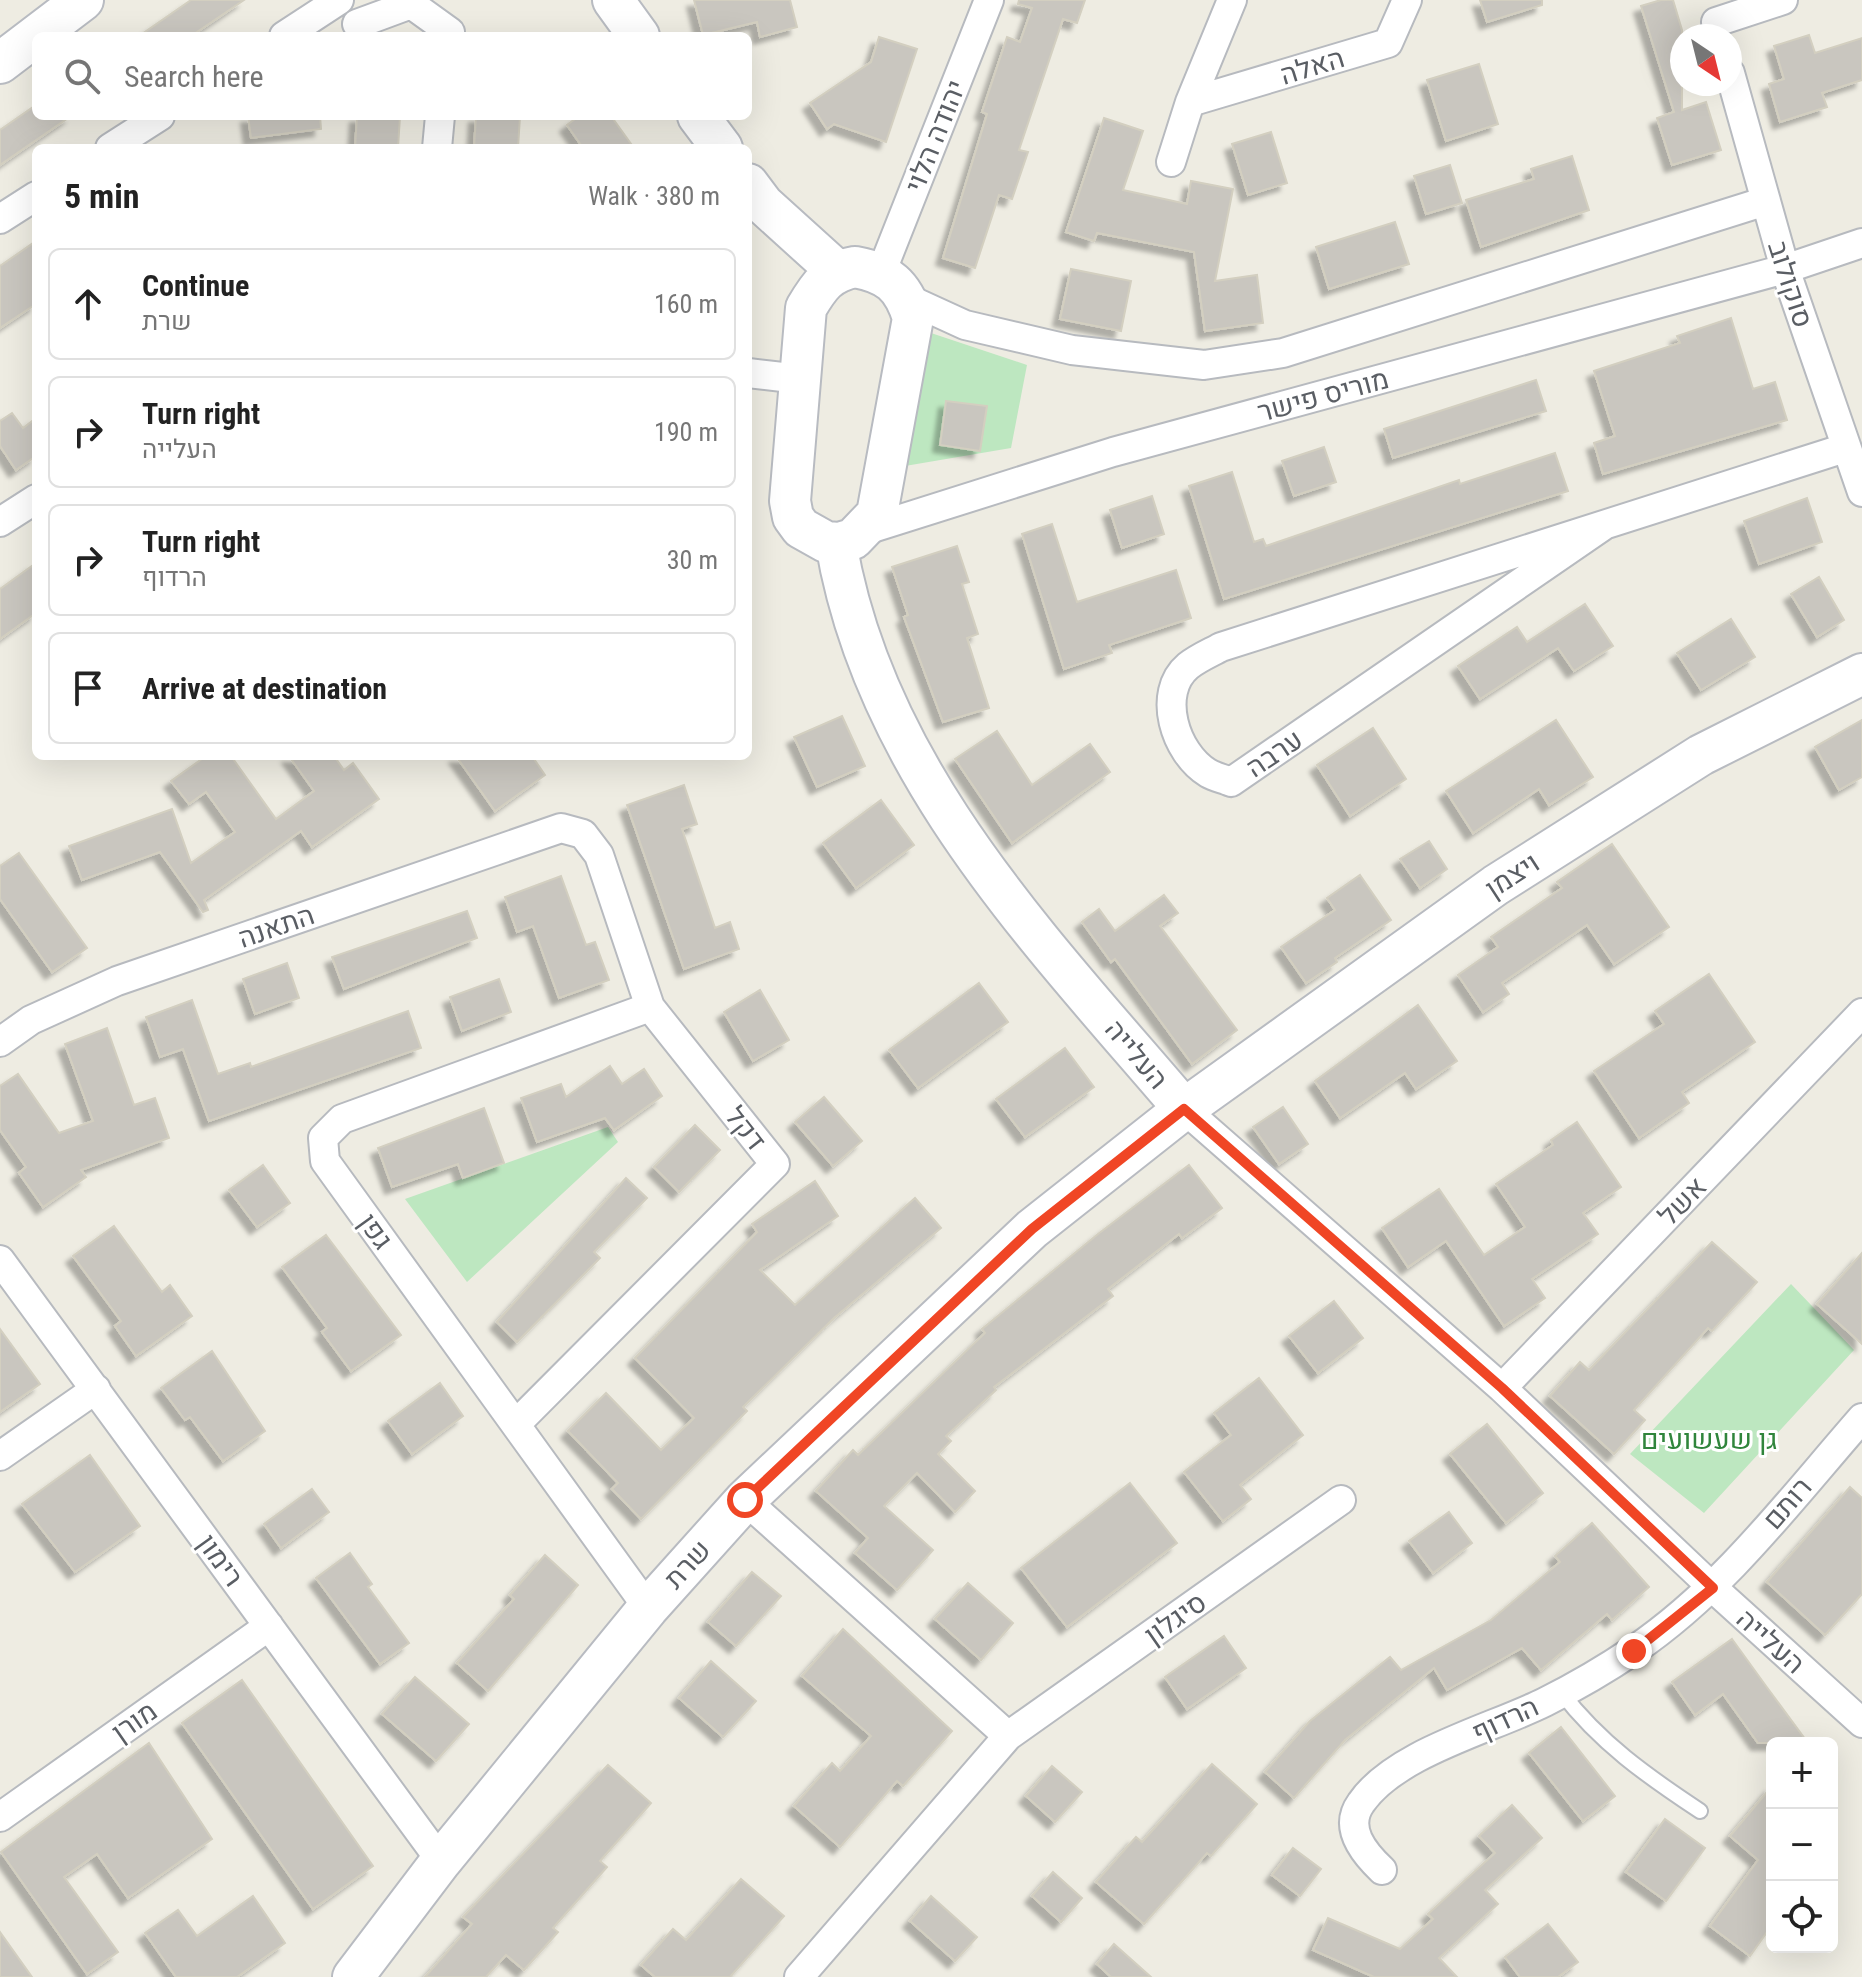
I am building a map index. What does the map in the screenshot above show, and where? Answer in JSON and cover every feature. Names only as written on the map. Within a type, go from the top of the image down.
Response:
[{"type":"street","points":[[290,32],[339,0]]},
{"type":"street","points":[[613,0],[636,32]]},
{"type":"street","name":"יהודה הלוי","points":[[894,285],[989,0]]},
{"type":"street","points":[[1171,162],[1190,102],[1232,0]]},
{"type":"street","name":"האלה","points":[[1190,102],[1388,43],[1407,0]]},
{"type":"street","points":[[1715,19],[1783,0]]},
{"type":"street","points":[[357,24],[411,4],[450,32]]},
{"type":"street","points":[[35,32],[65,5]]},
{"type":"street","points":[[0,63],[32,34]]},
{"type":"street","name":"סוקולוב","points":[[1736,96],[1785,269],[1862,492]]},
{"type":"street","points":[[116,144],[154,120]]},
{"type":"street","points":[[437,144],[440,120]]},
{"type":"street","points":[[701,120],[719,144]]},
{"type":"street","points":[[752,189],[763,204],[837,271]]},
{"type":"street","points":[[0,219],[32,199]]},
{"type":"street","name":"מוריס פישר","points":[[894,285],[965,325],[1072,350],[1204,365],[1283,353],[1766,201]]},
{"type":"street","name":"מוריס פישר","points":[[850,537],[1113,452],[1785,269],[1862,243]]},
{"type":"street","points":[[855,267],[894,285],[913,318],[877,514],[850,537],[813,537],[793,517],[790,501],[806,308],[820,284],[837,271],[855,267]]},
{"type":"street","points":[[752,373],[800,379]]},
{"type":"street","name":"ערבה","points":[[1603,526],[1231,782],[1206,772],[1187,750],[1171,718],[1172,689],[1187,667],[1221,647],[1845,448]]},
{"type":"street","points":[[0,522],[32,502]]},
{"type":"street","name":"העלייה","points":[[850,537],[841,573],[873,678],[921,774],[976,859],[1032,931],[1184,1109],[1502,1388],[1713,1588],[1862,1723]]},
{"type":"street","name":"ויצמן","points":[[1184,1109],[1496,885],[1701,755],[1862,674]]},
{"type":"street","name":"דקל","points":[[516,1424],[775,1164],[650,1007],[599,855],[583,834],[561,828]]},
{"type":"street","name":"התאנה","points":[[0,1042],[31,1020],[117,981],[561,828]]},
{"type":"street","name":"גפן","points":[[648,1608],[325,1161],[323,1138],[342,1119],[650,1007]]},
{"type":"street","name":"אשל","points":[[1502,1388],[1862,1013]]},
{"type":"street","name":"שרת","points":[[353,1977],[441,1861],[648,1608],[745,1500],[1032,1229],[1184,1109]]},
{"type":"street","name":"רימון","points":[[0,1260],[441,1861]]},
{"type":"street","points":[[0,1456],[96,1389]]},
{"type":"street","name":"רותם","points":[[1713,1588],[1862,1418]]},
{"type":"street","points":[[745,1500],[1008,1736]]},
{"type":"street","name":"סיגלון","points":[[799,1977],[1008,1736],[1341,1500]]},
{"type":"street","name":"הרדוף","points":[[1382,1870],[1365,1854],[1354,1835],[1359,1804],[1399,1768],[1561,1692],[1634,1651],[1713,1588]]},
{"type":"street","name":"מורן","points":[[0,1817],[269,1626]]},
{"type":"lane","points":[[1561,1692],[1603,1741],[1645,1775],[1700,1811]]},
{"type":"green space","points":[[925,331],[1027,365],[1011,448],[905,466]]},
{"type":"green space","points":[[608,1127],[618,1142],[467,1282],[405,1199]]},
{"type":"green space","name":"גן שעשועים","points":[[1791,1284],[1854,1350],[1704,1513],[1630,1454]]},
{"type":"building","points":[[191,0],[244,0],[197,32],[145,32]]},
{"type":"building","points":[[694,0],[790,0],[797,27],[760,37],[757,22],[702,32]]},
{"type":"building","points":[[1019,0],[1085,0],[1077,23],[1063,19],[1019,150],[1028,152],[1012,199],[999,195],[975,268],[943,258],[987,114],[982,112],[1007,37],[1020,42],[1032,8],[1018,4]]},
{"type":"building","points":[[1480,0],[1542,0],[1542,5],[1487,22]]},
{"type":"building","points":[[1673,0],[1680,24],[1670,24],[1670,96],[1682,96],[1682,110],[1706,102],[1721,150],[1672,165],[1657,118],[1674,112],[1641,6]]},
{"type":"building","points":[[1809,35],[1815,53],[1862,38],[1862,80],[1822,93],[1827,107],[1780,122],[1769,84],[1784,79],[1774,46]]},
{"type":"building","points":[[879,37],[917,49],[886,142],[834,124],[827,129],[810,103],[871,62]]},
{"type":"building","points":[[1479,64],[1498,124],[1446,141],[1427,80]]},
{"type":"building","points":[[32,108],[32,120],[65,120],[0,165],[0,130]]},
{"type":"building","points":[[1104,118],[1143,131],[1123,190],[1187,204],[1191,181],[1233,189],[1215,281],[1257,275],[1263,323],[1205,331],[1194,252],[1097,233],[1094,241],[1066,232]]},
{"type":"building","points":[[249,120],[320,120],[321,129],[251,138]]},
{"type":"building","points":[[357,120],[400,120],[398,144],[355,144]]},
{"type":"building","points":[[476,120],[520,120],[518,144],[474,144]]},
{"type":"building","points":[[574,120],[614,120],[631,144],[580,144],[567,125]]},
{"type":"building","points":[[1271,132],[1287,183],[1248,195],[1232,144]]},
{"type":"building","points":[[1572,156],[1589,210],[1481,247],[1466,200],[1534,179],[1531,169]]},
{"type":"building","points":[[1450,165],[1462,203],[1426,214],[1414,176]]},
{"type":"building","points":[[1395,222],[1409,264],[1329,289],[1316,247]]},
{"type":"building","points":[[32,244],[32,307],[0,328],[0,266]]},
{"type":"building","points":[[1071,269],[1131,281],[1121,331],[1060,319]]},
{"type":"building","points":[[1731,318],[1753,389],[1775,382],[1787,420],[1603,474],[1594,443],[1615,436],[1594,371],[1680,343],[1677,336]]},
{"type":"building","points":[[1536,380],[1546,411],[1393,458],[1384,429]]},
{"type":"building","points":[[946,401],[987,406],[980,451],[940,445]]},
{"type":"building","points":[[12,413],[23,428],[32,421],[32,459],[16,470],[0,446],[0,421]]},
{"type":"building","points":[[1324,447],[1336,482],[1294,496],[1282,461]]},
{"type":"building","points":[[1555,453],[1568,491],[1224,599],[1189,486],[1232,472],[1254,542],[1263,539],[1266,546],[1459,480],[1460,484]]},
{"type":"building","points":[[1152,496],[1164,534],[1122,548],[1110,510]]},
{"type":"building","points":[[1807,498],[1822,542],[1759,564],[1744,521]]},
{"type":"building","points":[[1052,524],[1077,602],[1176,570],[1191,618],[1109,645],[1112,653],[1064,669],[1022,534]]},
{"type":"building","points":[[957,546],[969,582],[962,584],[978,634],[967,638],[989,708],[943,722],[904,617],[908,615],[892,567]]},
{"type":"building","points":[[32,566],[32,616],[0,639],[0,589]]},
{"type":"building","points":[[1819,577],[1844,620],[1817,637],[1791,594]]},
{"type":"building","points":[[1585,604],[1613,646],[1574,671],[1558,648],[1480,699],[1458,666],[1517,627],[1527,642]]},
{"type":"building","points":[[1731,619],[1755,657],[1701,690],[1677,653]]},
{"type":"building","points":[[842,716],[865,766],[817,787],[794,737]]},
{"type":"building","points":[[1556,720],[1593,777],[1549,805],[1539,789],[1473,833],[1446,791]]},
{"type":"building","points":[[1862,720],[1862,777],[1839,790],[1815,747]]},
{"type":"building","points":[[1373,728],[1406,779],[1350,816],[1317,765]]},
{"type":"building","points":[[997,731],[1032,785],[1090,744],[1110,772],[1012,843],[955,759]]},
{"type":"building","points":[[200,760],[234,760],[276,819],[314,791],[292,760],[337,760],[344,770],[353,763],[379,799],[312,847],[301,831],[204,900],[208,910],[203,912],[160,852],[82,880],[69,846],[172,809],[191,863],[235,832],[206,792],[189,804],[171,781]]},
{"type":"building","points":[[459,760],[535,760],[545,775],[495,811]]},
{"type":"building","points":[[684,785],[697,824],[682,829],[715,928],[730,922],[739,949],[684,969],[627,805]]},
{"type":"building","points":[[881,800],[914,845],[856,888],[823,843]]},
{"type":"building","points":[[1429,841],[1447,869],[1420,888],[1400,859]]},
{"type":"building","points":[[1612,844],[1669,927],[1614,964],[1587,925],[1502,983],[1509,994],[1483,1012],[1458,975],[1498,947],[1491,937],[1562,888],[1557,882]]},
{"type":"building","points":[[19,853],[87,948],[52,972],[0,899],[0,866]]},
{"type":"building","points":[[1360,875],[1391,920],[1335,958],[1337,962],[1306,983],[1281,947],[1335,910],[1327,898]]},
{"type":"building","points":[[561,876],[586,945],[595,942],[609,980],[559,998],[533,926],[517,932],[505,897]]},
{"type":"building","points":[[1164,895],[1178,913],[1160,926],[1237,1030],[1192,1064],[1115,959],[1111,962],[1082,922],[1099,909],[1115,931]]},
{"type":"building","points":[[467,911],[477,938],[344,989],[332,957]]},
{"type":"building","points":[[287,963],[299,998],[255,1014],[243,979]]},
{"type":"building","points":[[1709,974],[1755,1042],[1682,1092],[1689,1103],[1639,1138],[1594,1071],[1664,1024],[1655,1011]]},
{"type":"building","points":[[499,979],[511,1012],[462,1031],[450,997]]},
{"type":"building","points":[[979,983],[1008,1022],[918,1088],[889,1050]]},
{"type":"building","points":[[760,990],[789,1040],[753,1061],[724,1012]]},
{"type":"building","points":[[192,1000],[218,1074],[250,1063],[251,1067],[408,1011],[421,1048],[209,1121],[183,1049],[160,1057],[146,1017]]},
{"type":"building","points":[[1418,1005],[1457,1061],[1416,1089],[1405,1073],[1340,1118],[1315,1081]]},
{"type":"building","points":[[107,1028],[134,1105],[155,1098],[169,1138],[81,1170],[86,1177],[43,1207],[19,1173],[26,1167],[0,1130],[0,1086],[18,1074],[59,1133],[93,1121],[65,1044]]},
{"type":"building","points":[[1065,1048],[1094,1087],[1025,1137],[996,1099]]},
{"type":"building","points":[[610,1066],[622,1084],[644,1069],[662,1096],[614,1130],[605,1118],[537,1142],[521,1098],[561,1084],[566,1097]]},
{"type":"building","points":[[824,1097],[862,1141],[833,1166],[795,1122]]},
{"type":"building","points":[[1283,1107],[1308,1144],[1279,1164],[1253,1127]]},
{"type":"building","points":[[484,1108],[504,1163],[463,1178],[458,1164],[392,1187],[378,1148]]},
{"type":"building","points":[[1577,1122],[1621,1187],[1583,1213],[1598,1234],[1532,1279],[1545,1298],[1504,1326],[1446,1241],[1408,1267],[1382,1228],[1439,1189],[1484,1255],[1525,1227],[1496,1184],[1553,1145],[1551,1140]]},
{"type":"building","points":[[695,1125],[720,1150],[679,1192],[654,1167]]},
{"type":"building","points":[[263,1165],[290,1203],[257,1227],[229,1190]]},
{"type":"building","points":[[1189,1165],[1222,1208],[1182,1238],[1179,1234],[1108,1289],[1113,1296],[994,1387],[996,1390],[946,1436],[951,1441],[938,1454],[975,1491],[955,1512],[917,1473],[884,1506],[933,1550],[897,1590],[855,1553],[868,1538],[816,1491],[853,1450],[858,1455],[985,1333],[982,1329],[1098,1234]]},
{"type":"building","points":[[626,1178],[647,1198],[594,1252],[600,1258],[517,1342],[497,1322]]},
{"type":"building","points":[[815,1181],[838,1216],[760,1270],[795,1305],[915,1198],[941,1228],[834,1318],[743,1407],[747,1411],[641,1519],[612,1489],[618,1483],[568,1431],[606,1393],[661,1450],[694,1418],[635,1358],[757,1232],[752,1224]]},
{"type":"building","points":[[114,1226],[162,1292],[170,1285],[192,1316],[136,1356],[115,1326],[121,1321],[73,1256]]},
{"type":"building","points":[[326,1235],[401,1335],[351,1371],[322,1332],[327,1328],[282,1267]]},
{"type":"building","points":[[1712,1242],[1757,1282],[1712,1331],[1708,1328],[1634,1410],[1645,1420],[1614,1454],[1550,1396],[1580,1362],[1589,1370]]},
{"type":"building","points":[[1862,1253],[1862,1344],[1817,1304]]},
{"type":"building","points":[[1334,1301],[1363,1338],[1318,1373],[1289,1336]]},
{"type":"building","points":[[0,1329],[40,1384],[0,1412]]},
{"type":"building","points":[[212,1351],[265,1431],[223,1461],[190,1417],[185,1420],[161,1388]]},
{"type":"building","points":[[1259,1378],[1303,1435],[1240,1485],[1251,1499],[1223,1521],[1184,1472],[1231,1435],[1214,1413]]},
{"type":"building","points":[[440,1383],[463,1416],[412,1454],[388,1421]]},
{"type":"building","points":[[1487,1424],[1543,1493],[1506,1523],[1450,1454]]},
{"type":"building","points":[[90,1455],[140,1526],[75,1572],[22,1504]]},
{"type":"building","points":[[1130,1483],[1177,1543],[1067,1627],[1021,1568]]},
{"type":"building","points":[[1850,1487],[1862,1498],[1862,1594],[1825,1635],[1767,1582]]},
{"type":"building","points":[[312,1489],[329,1512],[281,1548],[264,1524]]},
{"type":"building","points":[[1449,1512],[1472,1543],[1433,1573],[1409,1541]]},
{"type":"building","points":[[1592,1523],[1649,1587],[1612,1620],[1607,1614],[1541,1670],[1522,1648],[1447,1690],[1434,1668],[1345,1740],[1294,1798],[1265,1772],[1310,1721],[1390,1657],[1401,1670],[1491,1620],[1560,1562],[1555,1556]]},
{"type":"building","points":[[350,1553],[372,1584],[368,1587],[409,1643],[380,1664],[316,1578]]},
{"type":"building","points":[[545,1555],[578,1585],[488,1691],[457,1663],[514,1599],[510,1595]]},
{"type":"building","points":[[752,1572],[781,1596],[736,1646],[708,1622]]},
{"type":"building","points":[[968,1583],[1013,1623],[981,1660],[935,1619]]},
{"type":"building","points":[[843,1629],[952,1731],[903,1786],[897,1781],[840,1847],[794,1806],[832,1763],[840,1771],[871,1736],[802,1676]]},
{"type":"building","points":[[1224,1636],[1246,1668],[1187,1709],[1165,1677]]},
{"type":"building","points":[[1732,1639],[1804,1737],[1766,1737],[1766,1743],[1758,1743],[1723,1694],[1695,1715],[1672,1682]]},
{"type":"building","points":[[711,1661],[756,1701],[723,1737],[679,1698]]},
{"type":"building","points":[[415,1677],[469,1724],[436,1761],[382,1714]]},
{"type":"building","points":[[242,1680],[373,1866],[313,1909],[182,1723]]},
{"type":"building","points":[[1561,1727],[1615,1796],[1583,1821],[1529,1753]]},
{"type":"building","points":[[149,1743],[212,1839],[128,1898],[97,1854],[64,1877],[118,1952],[87,1974],[1,1852]]},
{"type":"building","points":[[1212,1764],[1257,1804],[1211,1856],[1207,1853],[1144,1924],[1096,1882],[1136,1837],[1142,1842]]},
{"type":"building","points":[[608,1765],[651,1803],[600,1861],[607,1867],[553,1928],[558,1932],[524,1970],[506,1955],[486,1977],[425,1977],[472,1924],[463,1917]]},
{"type":"building","points":[[1052,1766],[1082,1792],[1055,1822],[1026,1796]]},
{"type":"building","points":[[1766,1793],[1766,1933],[1750,1956],[1710,1926],[1758,1860],[1730,1836]]},
{"type":"building","points":[[1512,1805],[1542,1838],[1485,1890],[1498,1904],[1439,1958],[1457,1977],[1374,1977],[1313,1950],[1328,1918],[1400,1949],[1433,1919],[1428,1914],[1495,1853],[1479,1836]]},
{"type":"building","points":[[1665,1819],[1705,1848],[1666,1901],[1626,1872]]},
{"type":"building","points":[[1293,1848],[1321,1869],[1300,1896],[1272,1875]]},
{"type":"building","points":[[1053,1872],[1082,1898],[1061,1922],[1032,1896]]},
{"type":"building","points":[[741,1879],[784,1916],[730,1977],[655,1977],[641,1965],[673,1929],[686,1940]]},
{"type":"building","points":[[253,1896],[285,1943],[237,1977],[176,1977],[145,1933],[178,1910],[197,1936]]},
{"type":"building","points":[[931,1896],[977,1937],[955,1961],[910,1921]]},
{"type":"building","points":[[1548,1924],[1578,1962],[1558,1977],[1520,1977],[1505,1957]]},
{"type":"building","points":[[0,1932],[32,1977],[0,1977]]},
{"type":"building","points":[[1114,1944],[1151,1977],[1111,1977],[1097,1964]]},
{"type":"route","points":[[745,1500],[1032,1229],[1184,1109],[1502,1388],[1713,1588],[1634,1651]]}]
